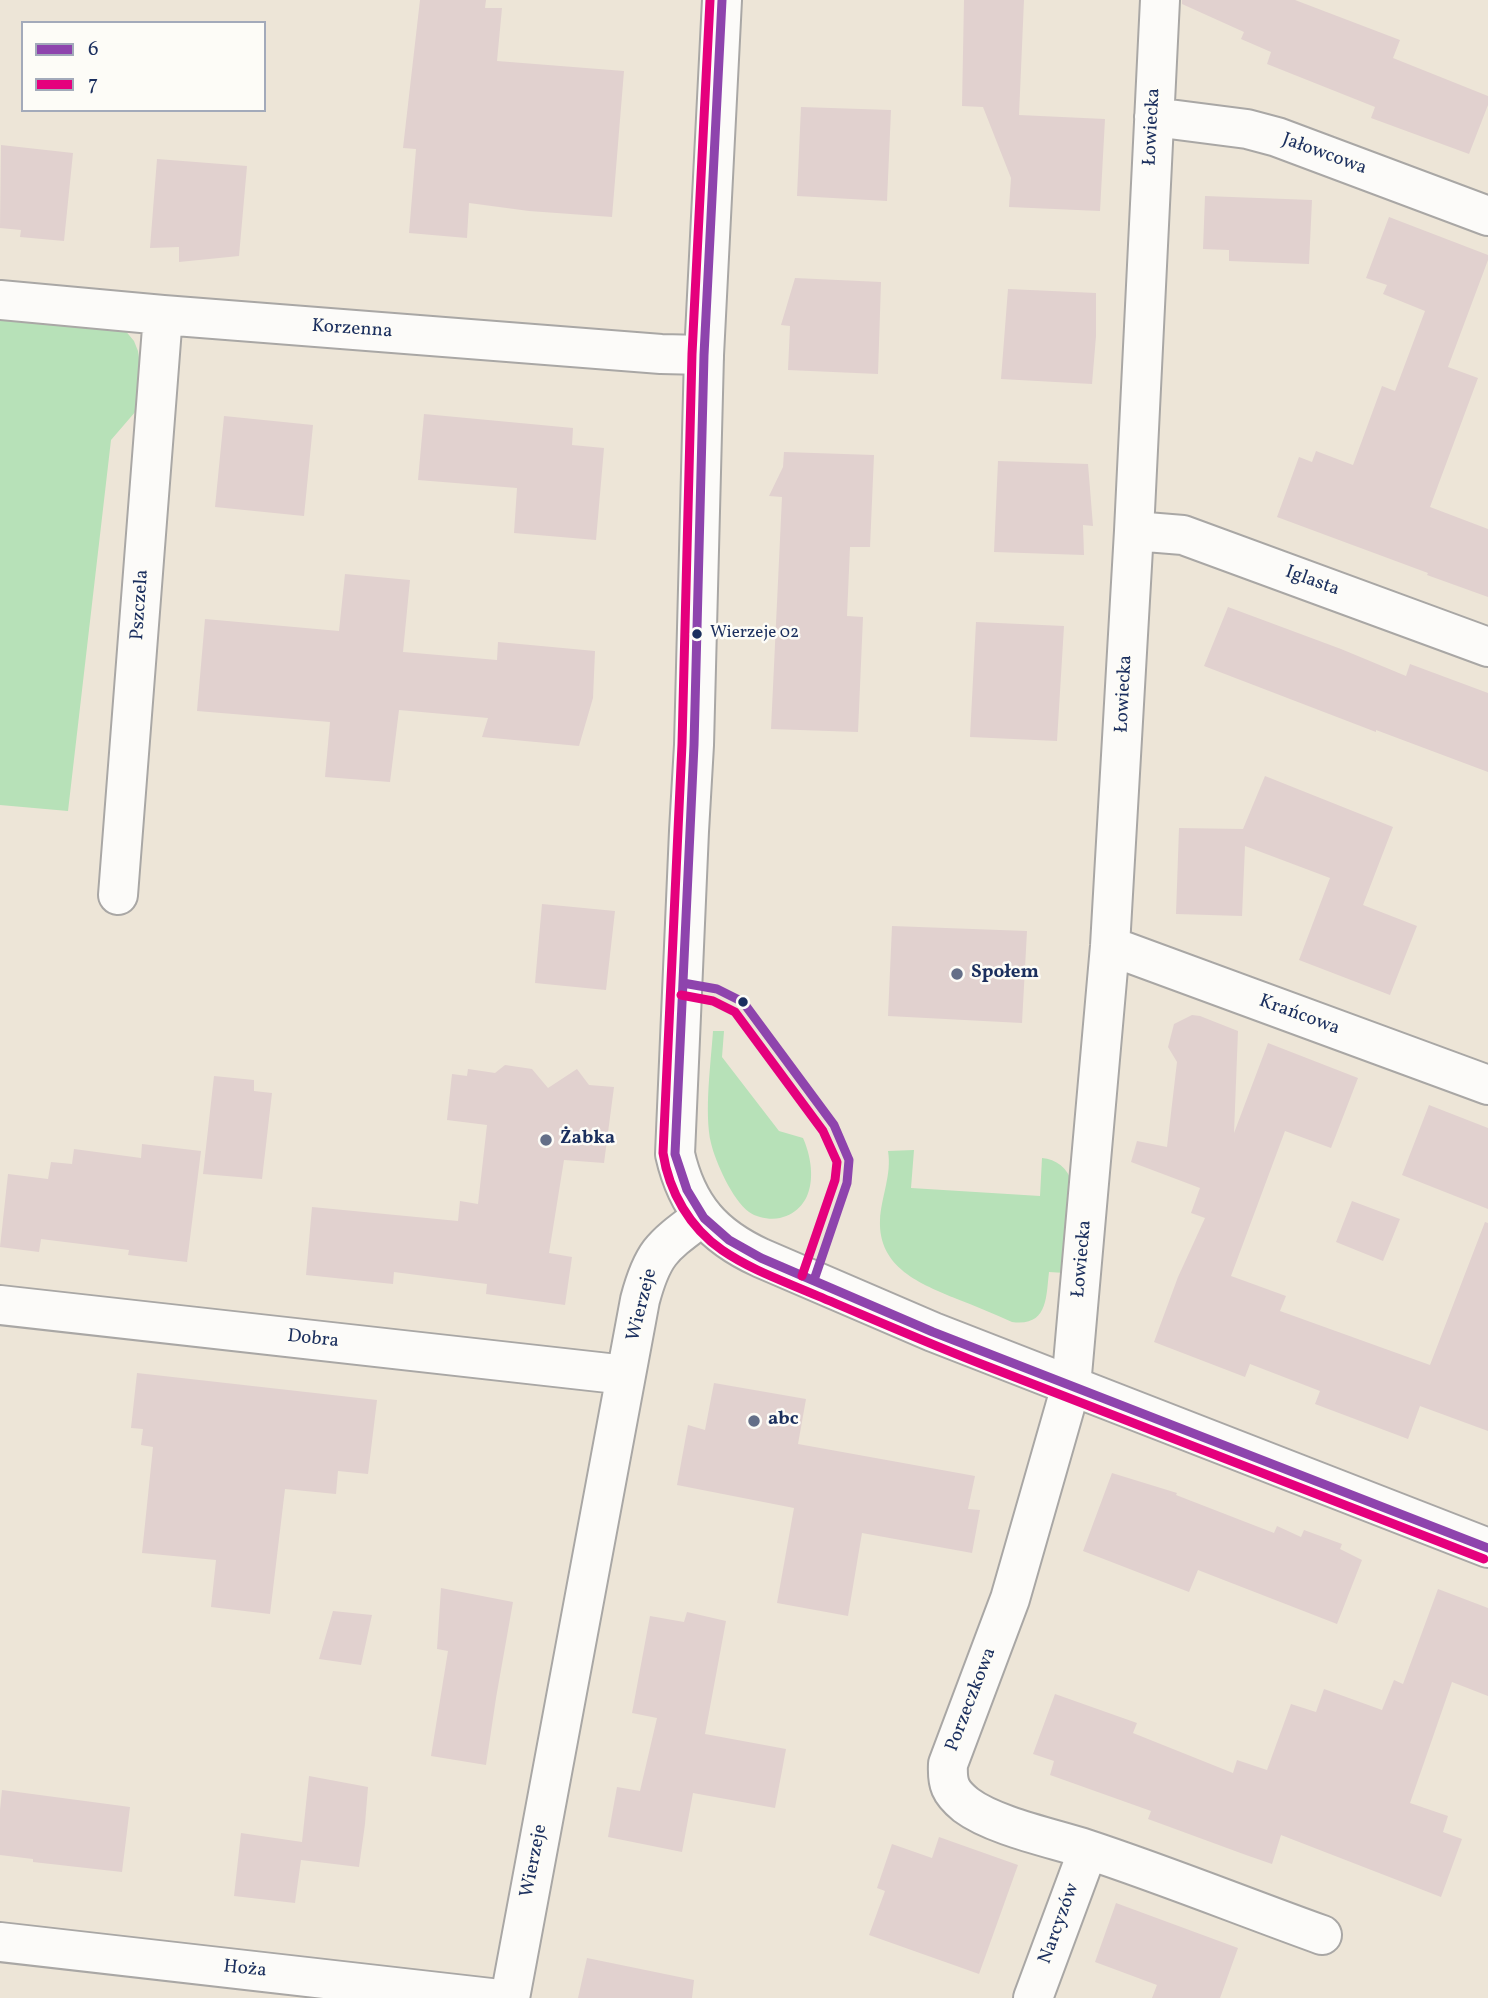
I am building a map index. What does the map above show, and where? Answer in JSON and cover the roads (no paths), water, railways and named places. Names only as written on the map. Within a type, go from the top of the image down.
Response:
[{"type":"street","points":[[722,0],[704,355],[694,745],[675,1154],[681,1178],[703,1216],[728,1241],[741,1249],[933,1332],[1488,1548]]},
{"type":"street","name":"Łowiecka","points":[[1071,1386],[1111,946],[1160,0]]},
{"type":"street","name":"Jałowcowa","points":[[1154,117],[1267,134],[1488,216]]},
{"type":"street","name":"Korzenna","points":[[0,300],[661,354],[704,355]]},
{"type":"street","name":"Pszczela","points":[[118,895],[163,315]]},
{"type":"street","name":"Iglasta","points":[[1134,531],[1183,535],[1488,647]]},
{"type":"street","name":"Krańcowa","points":[[1111,946],[1488,1085]]},
{"type":"street","name":"Wierzeje","points":[[510,1998],[640,1300],[652,1263],[661,1250],[703,1216]]},
{"type":"street","name":"Dobra","points":[[0,1305],[626,1375]]},
{"type":"street","name":"Porzeczkowa","points":[[1071,1386],[1010,1599],[948,1764],[947,1780],[953,1794],[985,1817],[1088,1850],[1322,1936]]},
{"type":"street","name":"Narcyzów","points":[[1033,1998],[1088,1850]]},
{"type":"street","name":"Hoża","points":[[0,1942],[491,1998]]},
{"type":"place","name":"Wierzeje 02","points":[[697,634]]},
{"type":"place","name":"Społem","points":[[957,974]]},
{"type":"place","name":"Żabka","points":[[546,1140]]},
{"type":"place","name":"abc","points":[[754,1421]]}]
